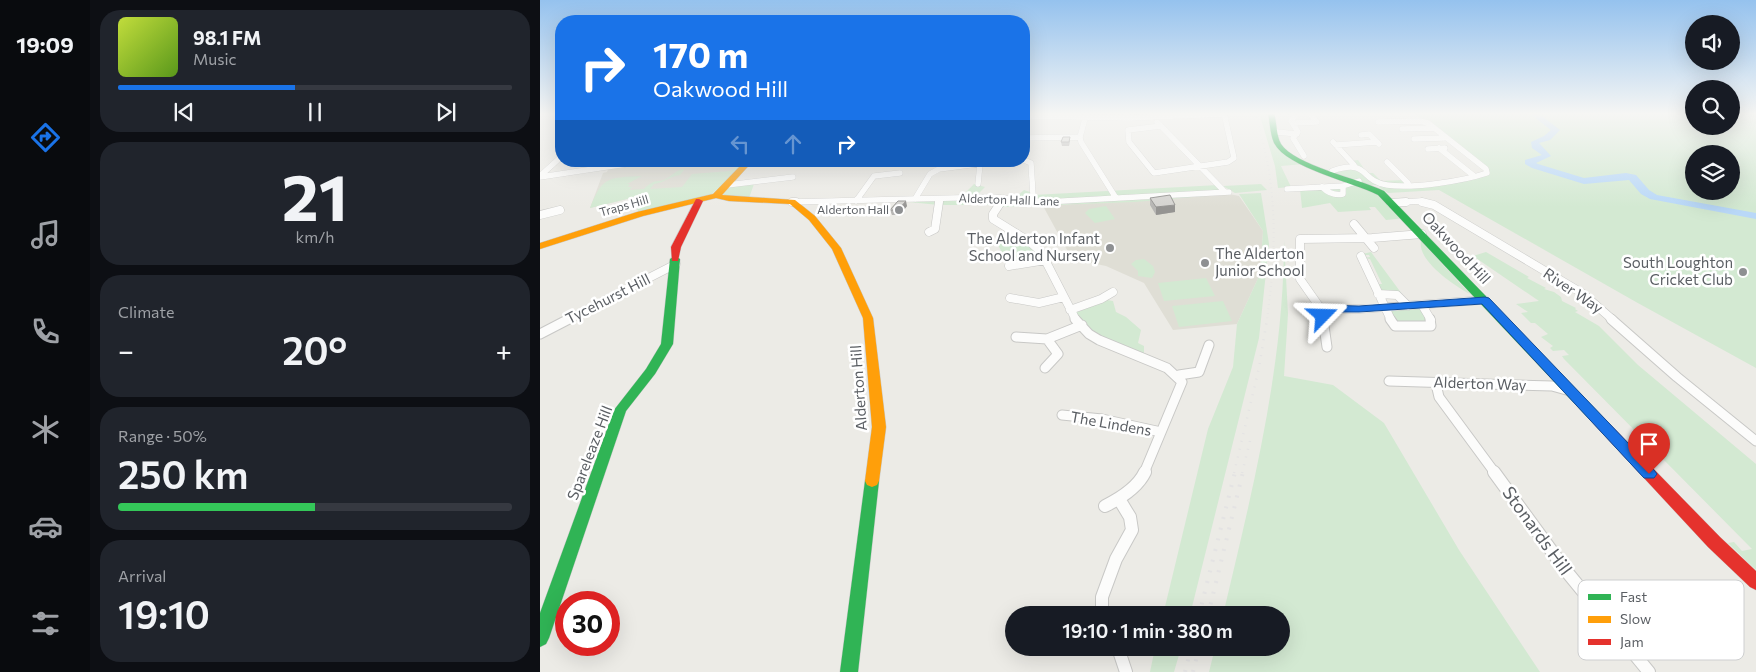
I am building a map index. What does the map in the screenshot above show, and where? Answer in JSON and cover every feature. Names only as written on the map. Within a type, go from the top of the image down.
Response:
[{"type":"street","points":[[1084,144],[1116,198]]},
{"type":"street","points":[[1131,144],[1154,173],[1228,162],[1234,158],[1231,144]]},
{"type":"street","points":[[1179,144],[1200,166]]},
{"type":"street","name":"Oakwood Hill","points":[[1279,144],[1284,152],[1304,162],[1376,188],[1422,234],[1714,542],[1756,582]]},
{"type":"street","points":[[1297,144],[1304,156]]},
{"type":"street","points":[[1335,144],[1354,165],[1365,170],[1377,182],[1387,185],[1487,173],[1452,144]]},
{"type":"street","points":[[1428,149],[1456,147]]},
{"type":"street","points":[[1439,148],[1474,176]]},
{"type":"street","points":[[1387,162],[1408,183]]},
{"type":"street","points":[[540,177],[555,163]]},
{"type":"street","points":[[1030,163],[1033,195],[1030,200]]},
{"type":"street","points":[[1332,171],[1347,165],[1354,165]]},
{"type":"street","name":"Alderton Hall Lane","points":[[792,202],[1004,198],[1045,202],[1227,192],[1200,166]]},
{"type":"street","points":[[540,177],[606,167]]},
{"type":"street","points":[[743,167],[716,196],[729,200],[792,202]]},
{"type":"street","points":[[727,184],[793,180],[795,167]]},
{"type":"street","points":[[916,199],[930,174],[939,169],[955,167]]},
{"type":"street","points":[[978,184],[980,167]]},
{"type":"street","points":[[540,169],[548,169]]},
{"type":"street","points":[[856,201],[874,176],[900,173]]},
{"type":"street","points":[[1287,189],[1322,187],[1326,192],[1339,195],[1344,194],[1343,186],[1359,181]]},
{"type":"street","name":"Traps Hill","points":[[540,246],[640,214],[716,196]]},
{"type":"street","points":[[930,232],[934,229],[939,198]]},
{"type":"street","points":[[1004,198],[993,214],[993,219],[998,224],[1035,244],[1046,260],[1070,310],[1089,334],[1122,352],[1170,368],[1179,375],[1199,372],[1209,346]]},
{"type":"street","name":"Spareleaze Hill","points":[[540,638],[620,410],[651,371],[667,344],[676,264],[676,247],[699,201]]},
{"type":"street","name":"River Way","points":[[1391,202],[1419,201],[1434,205],[1582,293],[1677,377],[1756,441]]},
{"type":"street","points":[[540,215],[560,212],[560,202]]},
{"type":"street","name":"Alderton Hill","points":[[792,202],[812,218],[836,248],[868,318],[879,427],[849,672]]},
{"type":"street","points":[[1354,224],[1374,248]]},
{"type":"street","points":[[1327,347],[1321,309],[1300,279],[1300,239],[1366,238],[1422,234]]},
{"type":"street","points":[[1361,256],[1390,322],[1395,326],[1431,326],[1432,322],[1422,305]]},
{"type":"street","points":[[1009,266],[1046,260]]},
{"type":"street","name":"Tycehurst Hill","points":[[540,334],[676,264]]},
{"type":"street","points":[[1070,310],[1101,299],[1113,292]]},
{"type":"street","points":[[1378,294],[1397,294],[1408,306]]},
{"type":"street","points":[[1010,298],[1039,303],[1064,298]]},
{"type":"street","points":[[1321,309],[1408,306],[1485,300]]},
{"type":"street","points":[[1016,337],[1047,339],[1082,325]]},
{"type":"street","points":[[1045,368],[1058,354],[1047,339]]},
{"type":"street","name":"The Lindens","points":[[1105,506],[1119,499],[1142,478],[1182,382],[1179,375]]},
{"type":"street","name":"Alderton Way","points":[[1389,381],[1436,384],[1552,386],[1571,391]]},
{"type":"street","name":"Stonards Hill","points":[[1436,384],[1439,397],[1578,585]]},
{"type":"street","name":"The Lindens","points":[[1062,415],[1102,419],[1161,432]]},
{"type":"street","points":[[1102,606],[1102,597],[1116,559],[1132,530],[1130,516],[1119,499]]},
{"type":"street","points":[[1121,656],[1126,672]]},
{"type":"street","name":"Stonards Hill","points":[[1639,660],[1649,672]]},
{"type":"shaded area","points":[[609,167],[740,167],[640,214],[631,198],[590,208],[603,173],[607,172]]},
{"type":"shaded area","name":"The Alderton Junior School","points":[[1229,194],[1239,196],[1263,231],[1260,274],[1237,324],[1173,330],[1144,283],[1106,266],[1072,259],[1043,206]]},
{"type":"green space","points":[[1268,144],[1279,144],[1279,150],[1305,164],[1281,166],[1291,187],[1278,188],[1275,166]]},
{"type":"green space","points":[[1452,144],[1756,144],[1756,368],[1439,190],[1388,193],[1379,187],[1382,185],[1370,185],[1406,218],[1386,220],[1375,207],[1369,207],[1371,210],[1338,212],[1330,203],[1302,208],[1300,189],[1353,185],[1332,171],[1353,165],[1350,161],[1358,160],[1367,173],[1373,173],[1381,181],[1404,180],[1408,183],[1395,186],[1488,174]]},
{"type":"green space","points":[[736,167],[742,167],[712,194],[640,214],[631,198],[590,208],[603,184],[614,178],[642,176],[627,184],[630,184],[628,187],[632,187],[629,190],[644,189],[652,183],[665,179],[683,169],[680,175],[654,184],[650,189],[682,187],[692,174],[730,171]]},
{"type":"green space","points":[[754,184],[749,198],[726,197],[723,194],[730,187]]},
{"type":"green space","points":[[974,184],[985,187],[975,197],[1015,198],[1024,190],[1033,193],[1033,195],[1218,185],[1229,194],[1135,202],[1001,207],[998,205],[939,205],[889,200],[960,198]]},
{"type":"green space","points":[[1261,184],[1267,190],[1235,193],[1223,186]]},
{"type":"green space","points":[[1261,193],[1269,244],[1259,338],[1192,606],[1165,606],[1208,429],[1233,367],[1237,324],[1260,274],[1263,231],[1239,194]]},
{"type":"green space","points":[[1106,206],[1115,219],[1095,223],[1085,213],[1089,209]]},
{"type":"green space","points":[[1012,232],[1024,238],[1046,260],[1009,266],[996,241]]},
{"type":"green space","points":[[1284,240],[1288,314],[1284,376],[1333,385],[1384,423],[1459,550],[1540,672],[1209,672],[1213,656],[1290,656],[1290,606],[1225,606],[1264,429],[1279,335],[1283,288]]},
{"type":"green space","points":[[1421,241],[1470,294],[1438,272],[1425,257],[1421,249]]},
{"type":"green space","points":[[1371,252],[1401,295],[1381,291],[1376,284],[1382,284],[1370,259],[1364,258],[1370,257],[1369,255],[1358,255]]},
{"type":"green space","points":[[1486,252],[1546,288],[1544,289],[1554,292],[1561,297],[1562,301],[1576,308],[1578,311],[1575,312],[1599,326],[1638,365],[1756,464],[1756,570],[1728,543],[1734,542],[1742,551],[1752,549],[1564,359],[1562,356],[1569,355],[1564,350],[1553,351],[1550,348],[1553,346],[1541,337],[1548,334],[1535,323],[1531,323],[1521,313],[1528,312],[1516,304],[1539,301],[1473,256]]},
{"type":"green space","points":[[1144,259],[1153,266],[1155,272],[1152,278],[1138,276],[1138,271],[1131,264],[1136,260]]},
{"type":"green space","points":[[1206,278],[1215,296],[1164,301],[1158,283]]},
{"type":"green space","points":[[1101,299],[1113,301],[1116,312],[1126,317],[1141,330],[1138,343],[1144,346],[1144,360],[1089,334],[1070,310]]},
{"type":"green space","points":[[1223,301],[1232,321],[1179,327],[1172,306]]},
{"type":"green space","points":[[1421,308],[1428,321],[1427,323],[1401,325],[1393,321],[1390,309]]},
{"type":"green space","points":[[1153,656],[1179,656],[1174,672],[1150,672]]},
{"type":"building","points":[[1170,195],[1175,205],[1156,207],[1150,198]]},
{"type":"building","points":[[898,201],[906,201],[898,210],[890,210]]},
{"type":"waterway","points":[[1535,144],[1547,156],[1528,162],[1571,178],[1593,182],[1618,176],[1633,177],[1645,192],[1654,197],[1756,216]]},
{"type":"railway","points":[[1264,144],[1272,191],[1274,240],[1267,320]]},
{"type":"railway","points":[[1234,473],[1259,368],[1267,319]]},
{"type":"railway","points":[[1242,473],[1250,441]]},
{"type":"railway","points":[[1201,606],[1235,472]]},
{"type":"railway","points":[[1210,606],[1243,472]]},
{"type":"railway","points":[[1185,672],[1189,656]]},
{"type":"railway","points":[[1193,672],[1197,656]]},
{"type":"traffic: fast","points":[[1279,144],[1288,154],[1299,161],[1370,187],[1381,193],[1597,419]]},
{"type":"traffic: fast","points":[[540,638],[620,410],[651,371],[667,344],[675,259]]},
{"type":"traffic: fast","points":[[849,672],[872,481]]},
{"type":"traffic: slow","points":[[716,196],[743,167]]},
{"type":"traffic: slow","points":[[716,196],[729,199],[792,202],[812,218],[836,248],[868,318],[879,427],[872,481]]},
{"type":"traffic: slow","points":[[540,246],[640,214],[716,196]]},
{"type":"traffic: jam","points":[[675,259],[676,247],[699,201]]},
{"type":"traffic: jam","points":[[1597,419],[1714,542],[1756,582]]},
{"type":"place","name":"Alderton Hall","points":[[899,210]]},
{"type":"place","name":"The Alderton Infant School and Nursery","points":[[1110,248]]},
{"type":"place","name":"The Alderton Junior School","points":[[1205,263]]},
{"type":"place","name":"South Loughton Cricket Club","points":[[1743,272]]},
{"type":"route","points":[[1323,316],[1321,309],[1359,309],[1485,300],[1649,474]]}]
